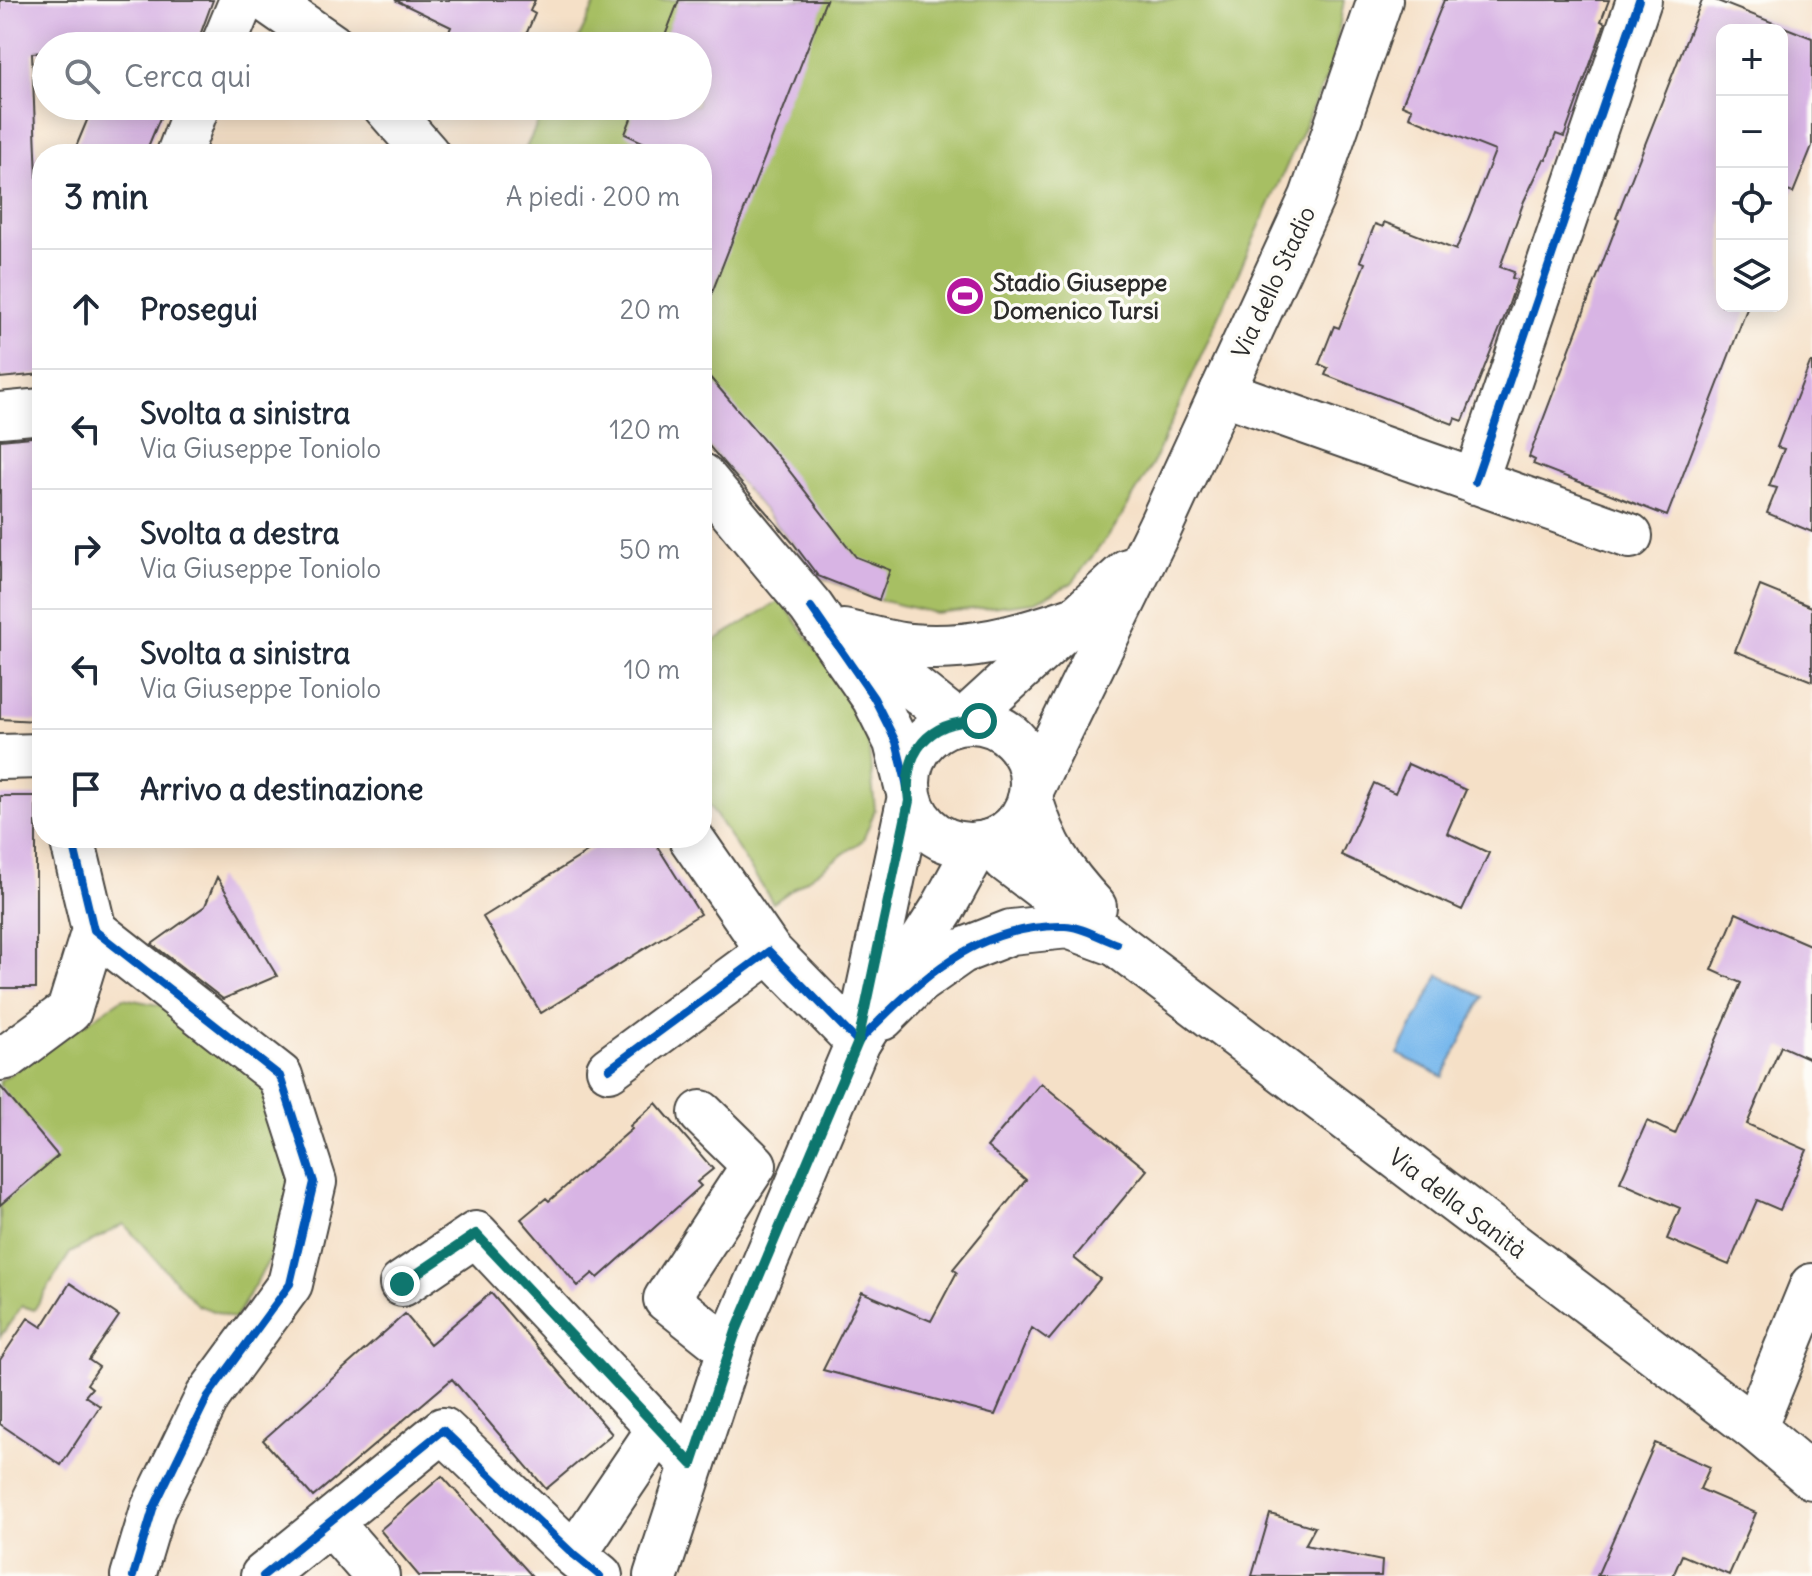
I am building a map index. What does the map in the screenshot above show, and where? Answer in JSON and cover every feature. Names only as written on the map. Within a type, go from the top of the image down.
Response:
[{"type":"street","points":[[229,32],[242,0]]},
{"type":"street","points":[[266,0],[312,32]]},
{"type":"street","name":"Via dello Stadio","points":[[1031,793],[1312,197],[1380,0]]},
{"type":"street","points":[[1475,482],[1639,0]]},
{"type":"street","points":[[183,144],[192,120]]},
{"type":"street","points":[[397,120],[418,144]]},
{"type":"street","points":[[1222,392],[1630,536]]},
{"type":"street","points":[[0,415],[32,412]]},
{"type":"street","points":[[712,488],[827,620],[874,698],[896,742],[908,794],[920,821],[936,835],[956,844],[983,843],[1007,833],[1021,817],[1031,793],[1031,769],[1024,751],[1012,737],[997,726],[979,721],[960,721],[927,736],[916,751],[908,768],[908,794],[858,1042]]},
{"type":"street","name":"Via dello Stadio","points":[[960,721],[1145,556]]},
{"type":"street","name":"Via dello Stadio","points":[[827,620],[907,646],[968,647],[1033,633],[1073,619]]},
{"type":"street","points":[[827,620],[960,721]]},
{"type":"street","points":[[0,757],[32,756]]},
{"type":"street","name":"Via della Sanità","points":[[1031,793],[1042,838],[1073,884],[1162,978]]},
{"type":"street","points":[[656,1576],[729,1349],[858,1042],[983,843]]},
{"type":"street","name":"Via della Sanità","points":[[983,843],[1754,1428],[1812,1477]]},
{"type":"street","points":[[0,1058],[7,1057],[69,1011],[94,930],[74,848]]},
{"type":"street","points":[[698,848],[769,951],[858,1042]]},
{"type":"street","points":[[858,1042],[918,982],[962,951],[1011,932],[1068,926],[1117,944]]},
{"type":"street","points":[[94,930],[280,1076],[314,1182],[290,1284],[208,1396],[153,1509],[133,1576]]},
{"type":"street","points":[[609,1069],[769,951]]},
{"type":"street","points":[[701,1113],[754,1165],[666,1299],[729,1349]]},
{"type":"street","points":[[402,1284],[476,1234],[692,1464]]},
{"type":"street","points":[[1754,1428],[1812,1286]]},
{"type":"street","points":[[263,1576],[443,1430],[587,1566],[659,1429]]},
{"type":"street","points":[[330,1522],[377,1576]]},
{"type":"green space","name":"Stadio Giuseppe Domenico Tursi","points":[[597,0],[1344,0],[1333,63],[1152,465],[1115,527],[1072,583],[1036,602],[935,613],[879,600],[812,574],[793,543],[712,450],[712,144],[528,144],[539,120],[712,120],[712,32],[582,32]]},
{"type":"green space","points":[[781,600],[866,719],[875,810],[863,840],[773,903],[712,809],[712,642]]},
{"type":"green space","points":[[123,998],[200,1013],[280,1076],[314,1182],[235,1319],[197,1305],[124,1224],[70,1253],[34,1310],[22,1306],[0,1337],[0,1081]]},
{"type":"water","points":[[1439,975],[1483,997],[1443,1077],[1398,1054]]},
{"type":"building","points":[[0,0],[213,0],[201,32],[32,32],[32,120],[35,120],[36,144],[32,144],[32,375],[0,378]]},
{"type":"building","points":[[395,0],[535,0],[530,11],[535,14],[527,32],[449,32],[451,27]]},
{"type":"building","points":[[679,0],[826,0],[712,292],[712,144],[646,144],[625,134],[630,120],[712,120],[712,32],[666,32]]},
{"type":"building","points":[[1444,0],[1609,0],[1601,21],[1605,23],[1564,137],[1556,134],[1524,201],[1500,267],[1514,272],[1512,278],[1517,280],[1506,313],[1463,421],[1455,418],[1453,424],[1325,375],[1328,368],[1319,364],[1334,326],[1339,328],[1365,263],[1360,261],[1375,224],[1383,227],[1384,222],[1456,250],[1495,151],[1409,117],[1412,109],[1402,105]]},
{"type":"building","points":[[1702,0],[1715,0],[1776,24],[1716,24],[1716,312],[1746,312],[1667,516],[1533,464],[1535,460],[1529,457],[1619,219],[1616,218]]},
{"type":"building","points":[[1788,29],[1812,38],[1812,146],[1793,193],[1788,191]]},
{"type":"building","points":[[87,120],[159,120],[149,144],[77,144]]},
{"type":"building","points":[[1810,363],[1812,532],[1767,513],[1777,488],[1769,486],[1784,449],[1777,447]]},
{"type":"building","points":[[712,380],[784,464],[856,557],[890,570],[879,600],[818,576],[712,450]]},
{"type":"building","points":[[32,437],[32,721],[0,719],[0,440]]},
{"type":"building","points":[[1760,586],[1812,607],[1812,681],[1735,651]]},
{"type":"building","points":[[1408,764],[1466,790],[1447,833],[1489,853],[1462,910],[1341,855],[1374,783],[1395,793]]},
{"type":"building","points":[[0,796],[32,796],[32,848],[36,848],[36,988],[0,988]]},
{"type":"building","points":[[594,848],[658,848],[700,914],[541,1013],[483,917]]},
{"type":"building","points":[[217,877],[277,976],[223,999],[152,944],[205,906]]},
{"type":"building","points":[[1736,913],[1812,946],[1812,1060],[1781,1046],[1747,1124],[1807,1150],[1780,1210],[1757,1200],[1729,1265],[1667,1239],[1680,1208],[1620,1182],[1647,1121],[1675,1134],[1741,983],[1712,970]]},
{"type":"building","points":[[1041,1083],[1147,1170],[1074,1258],[1100,1279],[1049,1340],[1032,1328],[995,1415],[823,1370],[862,1292],[931,1321],[957,1272],[953,1269],[1026,1180],[987,1147]]},
{"type":"building","points":[[0,1086],[58,1156],[0,1205]]},
{"type":"building","points":[[656,1103],[713,1169],[697,1182],[701,1186],[598,1278],[593,1273],[578,1286],[521,1219],[546,1198],[549,1201],[632,1129],[630,1126]]},
{"type":"building","points":[[70,1283],[119,1316],[89,1360],[99,1367],[87,1384],[92,1388],[85,1396],[100,1406],[61,1465],[0,1424],[0,1360],[28,1318],[42,1327]]},
{"type":"building","points":[[491,1293],[612,1434],[546,1489],[452,1379],[313,1497],[263,1440],[405,1314],[430,1344]]},
{"type":"building","points":[[1655,1443],[1710,1467],[1700,1489],[1756,1513],[1729,1575],[1682,1555],[1673,1576],[1597,1576]]},
{"type":"building","points":[[442,1476],[532,1576],[419,1576],[380,1530]]},
{"type":"building","points":[[1270,1514],[1315,1527],[1305,1545],[1382,1561],[1381,1576],[1252,1576]]},
{"type":"cycle path","points":[[1475,482],[1639,0]]},
{"type":"cycle path","points":[[811,607],[874,698],[896,742],[907,786]]},
{"type":"cycle path","points":[[74,848],[94,930],[280,1076],[314,1182],[290,1284],[208,1396],[153,1509],[133,1576]]},
{"type":"cycle path","points":[[609,1069],[769,951],[858,1042],[926,978],[975,946],[1002,935],[1032,928],[1065,926],[1085,930],[1117,944]]},
{"type":"cycle path","points":[[263,1576],[443,1430],[600,1576]]},
{"type":"place","name":"Stadio Giuseppe Domenico Tursi","points":[[965,296]]},
{"type":"route","points":[[402,1284],[476,1234],[692,1464],[736,1331],[858,1042],[909,801],[908,768],[927,736],[956,721],[979,721]]}]
